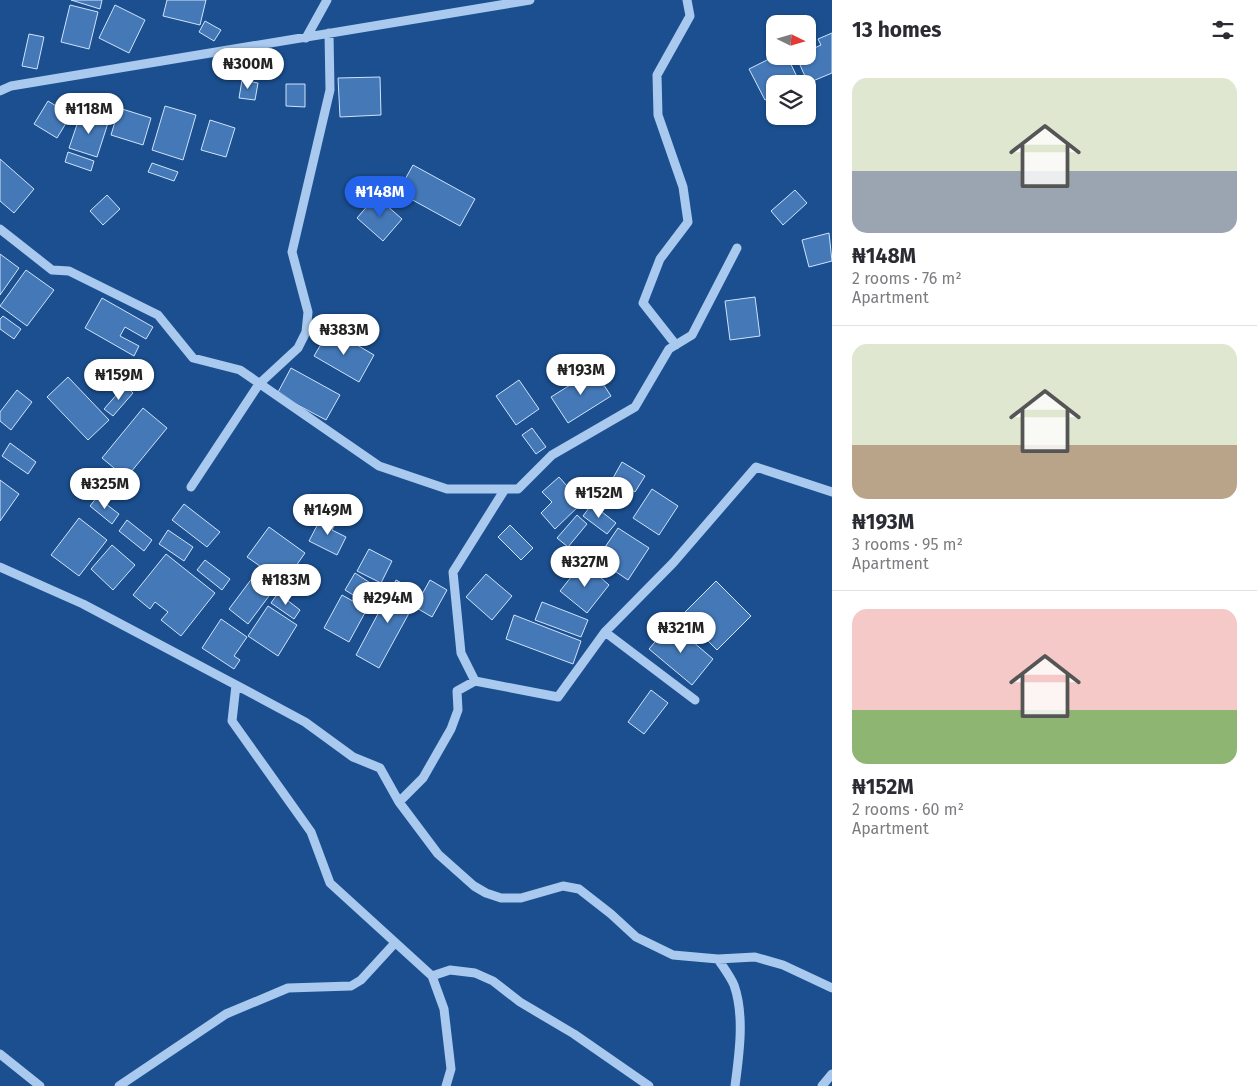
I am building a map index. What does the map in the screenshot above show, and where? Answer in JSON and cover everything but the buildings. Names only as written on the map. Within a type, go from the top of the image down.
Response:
[{"type":"street","points":[[306,38],[327,0]]},
{"type":"street","points":[[0,91],[11,86],[530,0]]},
{"type":"street","points":[[676,345],[643,303],[660,258],[688,222],[683,187],[658,115],[657,74],[690,16],[687,0]]},
{"type":"street","points":[[191,487],[260,384],[298,348],[306,332],[308,312],[292,252],[330,90],[329,34]]},
{"type":"street","points":[[0,229],[52,270],[70,271],[158,315],[194,358],[240,370],[379,466],[447,489],[518,489],[552,455],[635,406],[669,349],[692,335],[737,248]]},
{"type":"street","points":[[399,802],[422,778],[451,729],[458,710],[458,691],[475,681],[558,697],[605,632],[673,563],[756,467],[832,492]]},
{"type":"street","points":[[475,681],[461,653],[453,572],[505,489]]},
{"type":"street","points":[[0,567],[83,604],[305,722],[353,757],[380,768],[399,802],[438,854],[474,886],[486,893],[501,898],[521,898],[563,886],[579,889],[612,914],[636,937],[673,955],[718,959],[755,957],[783,965],[832,988]]},
{"type":"street","points":[[605,632],[695,700]]},
{"type":"street","points":[[236,685],[232,721],[311,832],[330,883],[356,905],[394,944],[432,976],[444,1010],[451,1069],[446,1086]]},
{"type":"street","points":[[120,1086],[226,1014],[288,988],[351,986],[361,980],[394,944]]},
{"type":"street","points":[[718,959],[733,984],[739,1004],[738,1059],[735,1086]]},
{"type":"street","points":[[432,976],[450,970],[475,973],[493,981],[520,1002],[574,1034],[649,1086]]},
{"type":"street","points":[[0,1054],[40,1086]]},
{"type":"street","points":[[822,1086],[832,1074]]}]
